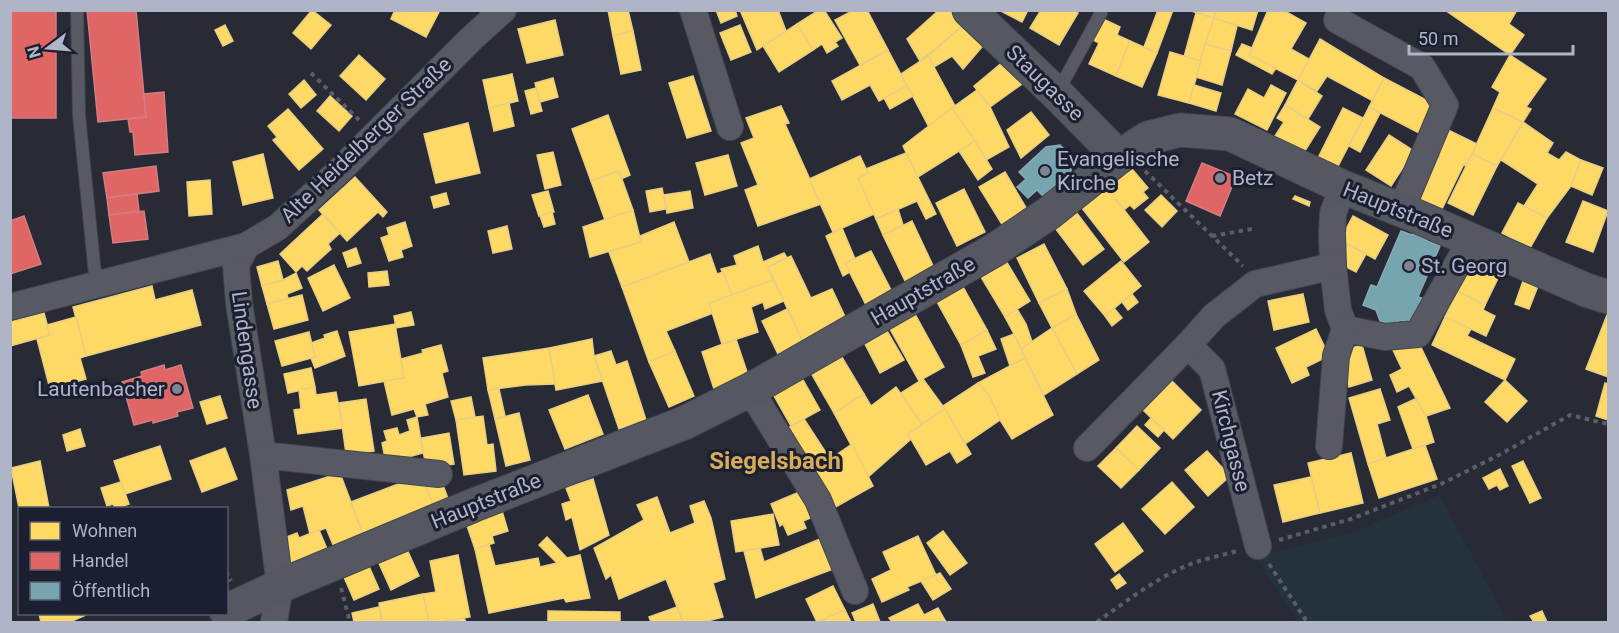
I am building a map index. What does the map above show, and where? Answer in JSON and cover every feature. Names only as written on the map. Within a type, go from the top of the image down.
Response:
[{"type":"main road","name":"Staugasse","points":[[969,10],[1123,155]]},
{"type":"main road","name":"Hauptstraße","points":[[228,610],[491,498],[684,423],[750,390],[996,249],[1049,213],[1148,138],[1180,130],[1230,134],[1343,187],[1586,290],[1608,297]]},
{"type":"main road","points":[[202,622],[219,615]]},
{"type":"street","name":"Alte Heidelberger Straße","points":[[10,307],[246,246],[278,227],[339,171],[502,10]]},
{"type":"street","points":[[693,10],[729,127]]},
{"type":"street","points":[[1337,20],[1422,67],[1445,105],[1401,210]]},
{"type":"street","points":[[1329,446],[1336,356],[1344,329],[1338,309],[1333,266],[1333,213],[1343,187]]},
{"type":"street","points":[[1344,329],[1385,337],[1418,334],[1471,240]]},
{"type":"street","name":"Lindengasse","points":[[246,246],[236,265],[239,303],[263,455],[280,586],[274,622]]},
{"type":"street","points":[[1087,448],[1214,316],[1255,284],[1333,266]]},
{"type":"street","name":"Kirchgasse","points":[[1188,345],[1212,369],[1258,546]]},
{"type":"street","points":[[750,390],[818,500],[855,591]]},
{"type":"street","points":[[263,455],[439,474]]},
{"type":"lane","points":[[77,10],[79,115],[96,284]]},
{"type":"lane","points":[[1057,94],[1101,13]]},
{"type":"path","points":[[311,74],[375,135]]},
{"type":"path","points":[[1123,155],[1250,272],[1255,284]]},
{"type":"path","points":[[1212,236],[1252,229]]},
{"type":"path","points":[[1097,622],[1166,576],[1195,563],[1351,519],[1441,484],[1570,416],[1608,424]]},
{"type":"path","points":[[1258,546],[1307,622]]},
{"type":"path","points":[[335,563],[350,622]]},
{"type":"shaded area","points":[[1440,495],[1507,622],[1299,622],[1255,557],[1356,531]]},
{"type":"building: Wohnen","points":[[312,10],[331,25],[311,49],[293,33]]},
{"type":"building: Wohnen","points":[[395,10],[440,10],[426,37],[391,19]]},
{"type":"building: Wohnen","points":[[608,10],[628,10],[633,31],[613,36]]},
{"type":"building: Wohnen","points":[[716,10],[735,10],[737,16],[721,23]]},
{"type":"building: Wohnen","points":[[740,10],[778,10],[786,31],[757,50]]},
{"type":"building: Wohnen","points":[[819,10],[824,10],[842,38],[835,42],[838,46],[827,53],[822,44],[813,50],[797,24]]},
{"type":"building: Wohnen","points":[[854,10],[867,10],[888,50],[860,65],[835,20]]},
{"type":"building: Wohnen","points":[[939,10],[954,10],[966,23],[920,61],[907,39]]},
{"type":"building: Wohnen","points":[[999,10],[1028,10],[1022,22]]},
{"type":"building: Wohnen","points":[[1041,10],[1074,10],[1078,13],[1059,45],[1030,28]]},
{"type":"building: Wohnen","points":[[1158,10],[1173,10],[1157,53],[1144,47]]},
{"type":"building: Wohnen","points":[[1188,10],[1216,10],[1214,18]]},
{"type":"building: Wohnen","points":[[1216,10],[1258,10],[1252,30],[1214,18]]},
{"type":"building: Wohnen","points":[[1268,10],[1283,10],[1306,23],[1291,49],[1309,59],[1298,80],[1249,55]]},
{"type":"building: Wohnen","points":[[1445,10],[1517,10],[1509,24],[1524,35],[1510,55]]},
{"type":"building: Wohnen","points":[[1196,13],[1214,18],[1201,61],[1184,57]]},
{"type":"building: Wohnen","points":[[1214,18],[1237,26],[1231,51],[1205,44]]},
{"type":"building: Wohnen","points":[[1103,19],[1120,27],[1117,35],[1130,41],[1116,76],[1089,64],[1099,43],[1093,40]]},
{"type":"building: Wohnen","points":[[555,20],[563,55],[527,63],[518,29]]},
{"type":"building: Wohnen","points":[[966,23],[987,41],[963,69],[952,56],[934,67],[928,56]]},
{"type":"building: Wohnen","points":[[797,24],[813,50],[779,72],[763,46]]},
{"type":"building: Wohnen","points":[[225,25],[233,41],[223,46],[215,30]]},
{"type":"building: Wohnen","points":[[740,25],[751,52],[731,60],[720,33]]},
{"type":"building: Wohnen","points":[[633,31],[641,70],[621,74],[613,36]]},
{"type":"building: Wohnen","points":[[1320,39],[1384,78],[1373,101],[1327,76],[1317,91],[1298,80]]},
{"type":"building: Wohnen","points":[[1130,41],[1157,53],[1142,87],[1116,76]]},
{"type":"building: Wohnen","points":[[1205,44],[1231,51],[1222,85],[1196,77]]},
{"type":"building: Wohnen","points":[[1242,44],[1252,48],[1249,55],[1276,68],[1272,74],[1236,55]]},
{"type":"building: Wohnen","points":[[888,50],[907,86],[879,101],[870,85],[842,100],[832,81]]},
{"type":"building: Wohnen","points":[[1170,52],[1201,61],[1189,103],[1158,95]]},
{"type":"building: Wohnen","points":[[359,55],[385,79],[366,100],[340,76]]},
{"type":"building: Wohnen","points":[[1510,55],[1546,79],[1526,107],[1531,109],[1523,122],[1493,108],[1500,92],[1492,87]]},
{"type":"building: Wohnen","points":[[928,56],[955,106],[929,127],[901,74]]},
{"type":"building: Wohnen","points":[[1004,61],[1022,84],[990,107],[974,86]]},
{"type":"building: Wohnen","points":[[512,74],[518,101],[489,108],[483,80]]},
{"type":"building: Wohnen","points":[[693,76],[711,131],[687,138],[669,83]]},
{"type":"building: Wohnen","points":[[553,78],[558,97],[540,102],[535,83]]},
{"type":"building: Wohnen","points":[[1384,78],[1436,105],[1421,134],[1369,107]]},
{"type":"building: Wohnen","points":[[304,80],[316,95],[301,108],[289,94]]},
{"type":"building: Wohnen","points":[[1298,80],[1322,96],[1308,119],[1285,105]]},
{"type":"building: Wohnen","points":[[1194,85],[1221,93],[1216,111],[1189,103]]},
{"type":"building: Wohnen","points":[[1271,85],[1286,93],[1267,130],[1235,114],[1248,89],[1264,98]]},
{"type":"building: Wohnen","points":[[907,86],[913,96],[890,109],[884,98]]},
{"type":"building: Wohnen","points":[[536,88],[542,111],[531,114],[525,91]]},
{"type":"building: Wohnen","points":[[977,90],[990,107],[1009,147],[986,160],[952,108]]},
{"type":"building: Wohnen","points":[[330,96],[352,116],[339,131],[317,111]]},
{"type":"building: Wohnen","points":[[509,103],[514,126],[494,131],[489,108]]},
{"type":"building: Wohnen","points":[[1285,105],[1320,127],[1303,154],[1275,136],[1284,122],[1277,118]]},
{"type":"building: Wohnen","points":[[781,106],[789,123],[785,124],[821,204],[758,226],[745,190],[758,185],[741,143],[754,138],[746,118]]},
{"type":"building: Wohnen","points":[[1369,107],[1380,113],[1360,152],[1349,146]]},
{"type":"building: Wohnen","points":[[952,108],[975,141],[918,177],[903,146]]},
{"type":"building: Wohnen","points":[[1343,108],[1363,118],[1337,168],[1318,158]]},
{"type":"building: Wohnen","points":[[1493,108],[1523,122],[1497,166],[1472,154]]},
{"type":"building: Wohnen","points":[[288,109],[323,149],[299,170],[273,140],[277,137],[268,126]]},
{"type":"building: Wohnen","points":[[1031,112],[1049,135],[1021,158],[1007,130]]},
{"type":"building: Wohnen","points":[[608,115],[630,175],[621,179],[619,171],[591,181],[572,129]]},
{"type":"building: Wohnen","points":[[1523,122],[1553,143],[1547,153],[1559,160],[1566,152],[1581,160],[1571,186],[1547,218],[1524,206],[1538,184],[1501,160]]},
{"type":"building: Wohnen","points":[[468,123],[480,173],[436,183],[424,134]]},
{"type":"building: Wohnen","points":[[1444,128],[1477,144],[1466,167],[1464,164],[1441,211],[1417,198],[1440,155],[1432,150]]},
{"type":"building: Wohnen","points":[[1389,135],[1414,151],[1391,186],[1366,170]]},
{"type":"building: Wohnen","points":[[975,141],[992,169],[978,180],[959,151]]},
{"type":"building: Wohnen","points":[[553,152],[561,185],[545,189],[537,155]]},
{"type":"building: Wohnen","points":[[906,153],[936,214],[926,219],[917,201],[876,219],[858,178],[868,173],[866,169]]},
{"type":"building: Wohnen","points":[[263,154],[273,198],[243,205],[233,162]]},
{"type":"building: Wohnen","points":[[1472,154],[1497,166],[1473,215],[1448,203]]},
{"type":"building: Wohnen","points":[[728,155],[737,186],[705,195],[696,163]]},
{"type":"building: Wohnen","points":[[860,156],[868,173],[858,178],[874,214],[833,232],[809,179]]},
{"type":"building: Wohnen","points":[[1581,160],[1603,168],[1592,195],[1571,186]]},
{"type":"building: Wohnen","points":[[1132,169],[1148,188],[1143,192],[1148,198],[1134,209],[1130,205],[1124,210],[1107,188]]},
{"type":"building: Wohnen","points":[[619,171],[633,210],[605,220],[591,181]]},
{"type":"building: Wohnen","points":[[1005,172],[1028,211],[1003,226],[979,187]]},
{"type":"building: Wohnen","points":[[355,177],[387,212],[383,217],[378,212],[347,241],[319,210]]},
{"type":"building: Wohnen","points":[[210,180],[212,214],[189,216],[187,182]]},
{"type":"building: Wohnen","points":[[662,188],[666,209],[650,212],[646,191]]},
{"type":"building: Wohnen","points":[[1107,188],[1149,242],[1124,262],[1082,208]]},
{"type":"building: Wohnen","points":[[964,189],[985,232],[957,246],[936,203]]},
{"type":"building: Wohnen","points":[[548,191],[554,212],[539,216],[532,195]]},
{"type":"building: Wohnen","points":[[690,191],[693,208],[667,213],[664,195]]},
{"type":"building: Wohnen","points":[[446,193],[449,204],[434,208],[431,197]]},
{"type":"building: Wohnen","points":[[1161,195],[1177,211],[1162,227],[1145,210]]},
{"type":"building: Wohnen","points":[[1295,196],[1310,202],[1309,206],[1293,199]]},
{"type":"building: Wohnen","points":[[1583,201],[1608,211],[1593,252],[1566,242]]},
{"type":"building: Wohnen","points":[[1518,203],[1547,218],[1530,248],[1502,233]]},
{"type":"building: Wohnen","points":[[898,209],[903,225],[883,235],[876,219]]},
{"type":"building: Wohnen","points":[[633,210],[641,242],[590,257],[583,227]]},
{"type":"building: Wohnen","points":[[552,212],[555,224],[544,227],[540,216]]},
{"type":"building: Wohnen","points":[[1076,212],[1104,249],[1083,265],[1055,228]]},
{"type":"building: Wohnen","points":[[323,214],[340,233],[328,244],[331,249],[307,271],[302,266],[296,272],[280,254]]},
{"type":"building: Wohnen","points":[[1353,216],[1388,235],[1375,259],[1340,240]]},
{"type":"building: Wohnen","points":[[912,221],[935,270],[907,285],[883,235]]},
{"type":"building: Wohnen","points":[[405,222],[412,246],[401,250],[403,257],[389,261],[381,238],[389,235],[387,228]]},
{"type":"building: Wohnen","points":[[674,222],[689,262],[622,287],[609,252],[641,242],[640,236]]},
{"type":"building: Wohnen","points":[[507,226],[512,249],[493,253],[488,231]]},
{"type":"building: Wohnen","points":[[842,228],[855,259],[845,263],[850,272],[843,276],[826,236]]},
{"type":"building: Wohnen","points":[[1044,244],[1067,289],[1039,303],[1017,258]]},
{"type":"building: Wohnen","points":[[1347,244],[1366,254],[1356,272],[1338,263]]},
{"type":"building: Wohnen","points":[[758,246],[763,262],[784,253],[787,258],[768,267],[773,280],[732,295],[721,269],[737,265],[734,256]]},
{"type":"building: Wohnen","points":[[356,248],[361,263],[348,267],[343,253]]},
{"type":"building: Wohnen","points":[[871,251],[892,292],[866,305],[845,263]]},
{"type":"building: Wohnen","points":[[710,254],[717,274],[723,272],[732,295],[709,303],[713,313],[666,331],[675,351],[649,362],[622,287]]},
{"type":"building: Wohnen","points":[[1474,254],[1503,268],[1485,305],[1457,291]]},
{"type":"building: Wohnen","points":[[791,256],[811,298],[832,289],[847,321],[803,342],[768,267]]},
{"type":"building: Wohnen","points":[[278,261],[283,280],[262,286],[257,267]]},
{"type":"building: Wohnen","points":[[1006,261],[1030,301],[1005,317],[981,277]]},
{"type":"building: Wohnen","points":[[1121,261],[1141,286],[1105,316],[1084,291]]},
{"type":"building: Wohnen","points":[[334,265],[350,298],[323,311],[308,278]]},
{"type":"building: Wohnen","points":[[387,271],[389,285],[369,287],[368,273]]},
{"type":"building: Wohnen","points":[[296,273],[302,288],[287,294],[288,299],[267,304],[262,286],[283,280]]},
{"type":"building: Wohnen","points":[[773,280],[784,301],[765,309],[763,302],[751,307],[758,332],[722,344],[709,303]]},
{"type":"building: Wohnen","points":[[1523,281],[1538,286],[1529,309],[1515,304]]},
{"type":"building: Wohnen","points":[[962,285],[987,330],[961,345],[936,300]]},
{"type":"building: Wohnen","points":[[152,286],[155,300],[192,290],[201,325],[86,356],[73,307]]},
{"type":"building: Wohnen","points":[[1067,289],[1076,314],[1052,328],[1039,303]]},
{"type":"building: Wohnen","points":[[1457,291],[1485,305],[1483,310],[1495,316],[1486,336],[1445,317]]},
{"type":"building: Wohnen","points":[[1132,294],[1138,302],[1128,310],[1122,302]]},
{"type":"building: Wohnen","points":[[1303,294],[1309,322],[1274,330],[1268,301]]},
{"type":"building: Wohnen","points":[[302,295],[308,320],[274,329],[267,304]]},
{"type":"building: Wohnen","points":[[1114,308],[1122,318],[1112,326],[1105,316]]},
{"type":"building: Wohnen","points":[[787,309],[803,342],[778,354],[762,321]]},
{"type":"building: Wohnen","points":[[1017,309],[1026,324],[1032,342],[1021,349],[1005,317]]},
{"type":"building: Wohnen","points":[[411,312],[414,325],[396,328],[394,316]]},
{"type":"building: Wohnen","points":[[44,313],[50,335],[10,346],[10,322]]},
{"type":"building: Wohnen","points":[[915,314],[944,367],[919,381],[890,329]]},
{"type":"building: Wohnen","points":[[1076,314],[1099,360],[1077,374],[1052,328]]},
{"type":"building: Wohnen","points":[[1608,315],[1608,377],[1586,369]]},
{"type":"building: Wohnen","points":[[76,317],[86,356],[80,358],[86,379],[50,389],[37,339],[50,335],[47,325]]},
{"type":"building: Wohnen","points":[[1445,317],[1471,329],[1467,336],[1515,359],[1505,380],[1432,345]]},
{"type":"building: Wohnen","points":[[395,324],[404,378],[359,386],[349,332]]},
{"type":"building: Wohnen","points":[[1052,328],[1077,374],[1044,395],[1021,349]]},
{"type":"building: Wohnen","points":[[1316,329],[1329,356],[1306,367],[1309,375],[1292,383],[1276,348]]},
{"type":"building: Wohnen","points":[[987,330],[996,349],[978,356],[985,373],[973,377],[961,345]]},
{"type":"building: Wohnen","points":[[337,331],[345,356],[315,368],[311,358],[315,357],[311,343],[325,338],[324,335]]},
{"type":"building: Wohnen","points":[[887,331],[904,360],[880,373],[865,344]]},
{"type":"building: Wohnen","points":[[309,332],[315,357],[282,366],[275,341]]},
{"type":"building: Wohnen","points":[[1014,334],[1025,358],[1010,366],[1001,339]]},
{"type":"building: Wohnen","points":[[592,339],[594,356],[603,381],[556,390],[549,348]]},
{"type":"building: Wohnen","points":[[736,339],[748,375],[714,389],[702,352]]},
{"type":"building: Wohnen","points":[[1417,339],[1450,408],[1426,416],[1409,386],[1397,392],[1390,375],[1402,369],[1393,350]]},
{"type":"building: Wohnen","points":[[441,345],[448,371],[442,373],[448,397],[425,404],[428,415],[417,417],[414,409],[392,415],[384,381],[404,378],[401,359]]},
{"type":"building: Wohnen","points":[[1362,345],[1372,380],[1349,387],[1339,352]]},
{"type":"building: Wohnen","points":[[549,348],[555,384],[488,390],[483,358]]},
{"type":"building: Wohnen","points":[[611,351],[616,365],[627,361],[646,420],[619,429],[594,356]]},
{"type":"building: Wohnen","points":[[675,351],[694,396],[669,407],[649,362]]},
{"type":"building: Wohnen","points":[[840,354],[864,394],[834,413],[811,373]]},
{"type":"building: Wohnen","points":[[1025,358],[1053,415],[1012,439],[1000,420],[989,395],[978,383]]},
{"type":"building: Wohnen","points":[[311,368],[315,387],[288,393],[284,374]]},
{"type":"building: Wohnen","points":[[802,378],[820,410],[791,426],[773,394]]},
{"type":"building: Wohnen","points":[[923,379],[945,409],[922,424],[901,393]]},
{"type":"building: Wohnen","points":[[1505,380],[1527,401],[1507,422],[1485,402]]},
{"type":"building: Wohnen","points":[[1172,381],[1201,410],[1173,439],[1143,410]]},
{"type":"building: Wohnen","points":[[978,383],[989,395],[1000,420],[965,444],[943,406]]},
{"type":"building: Wohnen","points":[[1605,383],[1608,384],[1608,420],[1596,416]]},
{"type":"building: Wohnen","points":[[315,387],[316,395],[336,392],[343,428],[298,434],[294,410],[301,409],[299,390]]},
{"type":"building: Wohnen","points":[[896,387],[922,424],[908,434],[911,439],[868,477],[834,413],[864,394],[871,406]]},
{"type":"building: Wohnen","points":[[499,389],[505,416],[495,419],[488,390]]},
{"type":"building: Wohnen","points":[[1380,389],[1390,420],[1377,424],[1386,458],[1368,464],[1349,398]]},
{"type":"building: Wohnen","points":[[588,395],[603,434],[565,449],[549,410]]},
{"type":"building: Wohnen","points":[[220,396],[227,418],[207,424],[200,402]]},
{"type":"building: Wohnen","points":[[471,397],[475,417],[456,420],[451,401]]},
{"type":"building: Wohnen","points":[[366,399],[374,451],[346,454],[339,403]]},
{"type":"building: Wohnen","points":[[1415,399],[1426,416],[1434,442],[1413,449],[1398,407]]},
{"type":"building: Wohnen","points":[[945,409],[971,454],[957,463],[950,451],[926,465],[908,434]]},
{"type":"building: Wohnen","points":[[519,413],[530,460],[506,466],[495,419]]},
{"type":"building: Wohnen","points":[[483,416],[487,445],[493,444],[496,471],[464,475],[456,420]]},
{"type":"building: Wohnen","points":[[417,417],[423,453],[386,463],[382,443],[387,441],[384,431],[397,428],[399,435],[410,431],[407,420]]},
{"type":"building: Wohnen","points":[[1151,418],[1164,430],[1158,437],[1145,425]]},
{"type":"building: Wohnen","points":[[804,419],[830,459],[852,444],[873,486],[832,509],[784,430]]},
{"type":"building: Wohnen","points":[[1137,426],[1160,448],[1139,470],[1116,448]]},
{"type":"building: Wohnen","points":[[80,429],[85,446],[67,451],[63,435]]},
{"type":"building: Wohnen","points":[[449,433],[454,464],[426,468],[421,438]]},
{"type":"building: Wohnen","points":[[1425,445],[1437,479],[1379,498],[1368,464]]},
{"type":"building: Wohnen","points":[[160,446],[171,479],[125,494],[114,461]]},
{"type":"building: Wohnen","points":[[225,448],[237,479],[202,492],[190,461]]},
{"type":"building: Wohnen","points":[[1116,448],[1139,470],[1121,488],[1098,466]]},
{"type":"building: Wohnen","points":[[1207,451],[1230,476],[1208,496],[1185,470]]},
{"type":"building: Wohnen","points":[[1351,453],[1363,503],[1320,513],[1308,463]]},
{"type":"building: Wohnen","points":[[40,461],[49,507],[19,507],[11,468]]},
{"type":"building: Wohnen","points":[[1523,461],[1541,498],[1530,503],[1512,466]]},
{"type":"building: Wohnen","points":[[1500,469],[1508,486],[1500,490],[1497,485],[1489,489],[1483,478]]},
{"type":"building: Wohnen","points":[[340,473],[363,534],[334,547],[326,528],[310,534],[303,506],[291,510],[287,490]]},
{"type":"building: Wohnen","points":[[422,475],[434,507],[363,534],[351,502]]},
{"type":"building: Wohnen","points":[[1311,477],[1320,513],[1283,522],[1274,485]]},
{"type":"building: Wohnen","points":[[593,479],[609,535],[580,550],[572,517],[566,520],[562,504],[571,501],[566,488]]},
{"type":"building: Wohnen","points":[[441,480],[449,501],[434,507],[426,486]]},
{"type":"building: Wohnen","points":[[121,482],[129,504],[120,507],[114,507],[113,504],[107,506],[101,488]]},
{"type":"building: Wohnen","points":[[1172,482],[1194,507],[1165,534],[1142,509]]},
{"type":"building: Wohnen","points":[[804,490],[815,516],[803,521],[806,528],[788,535],[783,524],[780,526],[771,504]]},
{"type":"building: Wohnen","points":[[657,497],[670,533],[695,523],[690,506],[704,501],[711,518],[725,579],[713,583],[723,617],[704,622],[683,622],[666,579],[619,599],[611,575],[606,579],[594,548],[644,520],[637,505]]},
{"type":"building: Wohnen","points":[[502,511],[508,531],[492,536],[494,543],[475,549],[466,523]]},
{"type":"building: Wohnen","points":[[773,514],[779,545],[736,552],[731,521]]},
{"type":"building: Wohnen","points":[[1123,523],[1143,551],[1115,572],[1095,544]]},
{"type":"building: Wohnen","points":[[319,530],[328,551],[289,566],[279,540],[297,533],[299,538]]},
{"type":"building: Wohnen","points":[[943,531],[967,563],[950,575],[927,543]]},
{"type":"building: Wohnen","points":[[918,536],[936,575],[907,587],[909,590],[882,602],[872,579],[891,570],[883,552]]},
{"type":"building: Wohnen","points":[[547,537],[567,558],[580,555],[590,598],[566,602],[564,598],[489,613],[475,549],[489,544],[495,566],[538,558],[540,567],[557,563],[539,545]]},
{"type":"building: Wohnen","points":[[820,539],[833,569],[756,598],[744,551],[760,548],[764,562]]},
{"type":"building: Wohnen","points":[[405,545],[419,576],[391,590],[377,559]]},
{"type":"building: Wohnen","points":[[458,555],[470,617],[429,622],[423,594],[436,592],[430,561]]},
{"type":"building: Wohnen","points":[[368,564],[379,589],[354,600],[343,575]]},
{"type":"building: Wohnen","points":[[940,573],[951,589],[933,600],[921,581]]},
{"type":"building: Wohnen","points":[[1119,574],[1126,583],[1117,589],[1111,580]]},
{"type":"building: Wohnen","points":[[833,586],[845,610],[817,622],[806,599]]},
{"type":"building: Wohnen","points":[[423,594],[429,622],[382,622],[379,603]]},
{"type":"building: Wohnen","points":[[873,604],[880,622],[856,622],[852,613]]},
{"type":"building: Wohnen","points":[[918,604],[924,615],[938,608],[946,622],[892,622],[889,618]]},
{"type":"building: Wohnen","points":[[379,607],[382,622],[354,622],[352,613]]},
{"type":"building: Wohnen","points":[[677,607],[683,622],[651,622],[649,617]]},
{"type":"building: Wohnen","points":[[845,610],[851,622],[818,622]]},
{"type":"building: Wohnen","points":[[548,611],[620,612],[620,622],[548,622]]},
{"type":"building: Wohnen","points":[[1542,611],[1547,622],[1534,622],[1530,616]]},
{"type":"building: Wohnen","points":[[39,615],[86,615],[70,622],[41,622]]},
{"type":"building: Wohnen","points":[[464,618],[466,622],[448,621]]},
{"type":"building: Handel","points":[[10,10],[56,10],[56,118],[10,118]]},
{"type":"building: Handel","points":[[87,10],[136,10],[146,117],[98,122]]},
{"type":"building: Handel","points":[[164,92],[168,152],[135,155],[133,132],[130,132],[128,119],[146,117],[144,94]]},
{"type":"building: Handel","points":[[1202,163],[1236,177],[1220,216],[1186,201]]},
{"type":"building: Handel","points":[[156,166],[159,191],[107,198],[103,173]]},
{"type":"building: Handel","points":[[137,194],[139,211],[109,215],[107,198]]},
{"type":"building: Handel","points":[[144,211],[148,239],[113,243],[109,215]]},
{"type":"building: Handel","points":[[24,216],[41,264],[10,274],[10,221]]},
{"type":"building: Handel","points":[[164,365],[165,370],[181,365],[193,408],[177,412],[178,416],[153,423],[153,420],[134,425],[122,382],[142,376],[141,372]]},
{"type":"building: Öffentlich","name":"Evangelische Kirche","points":[[1060,145],[1072,157],[1071,171],[1043,196],[1037,190],[1028,198],[1017,187],[1026,179],[1019,172],[1046,147]]},
{"type":"building: Öffentlich","name":"St. Georg","points":[[1415,229],[1429,235],[1427,241],[1440,246],[1418,297],[1425,299],[1413,325],[1400,320],[1390,325],[1380,321],[1376,310],[1363,305],[1371,285],[1377,287],[1401,231],[1412,235]]},
{"type":"place","name":"Evangelische Kirche","points":[[1045,171]]},
{"type":"place","name":"Betz","points":[[1220,178]]},
{"type":"place","name":"St. Georg","points":[[1409,266]]},
{"type":"place","name":"Lautenbacher","points":[[177,389]]},
{"type":"district","name":"Siegelsbach","points":[[775,461]]}]
